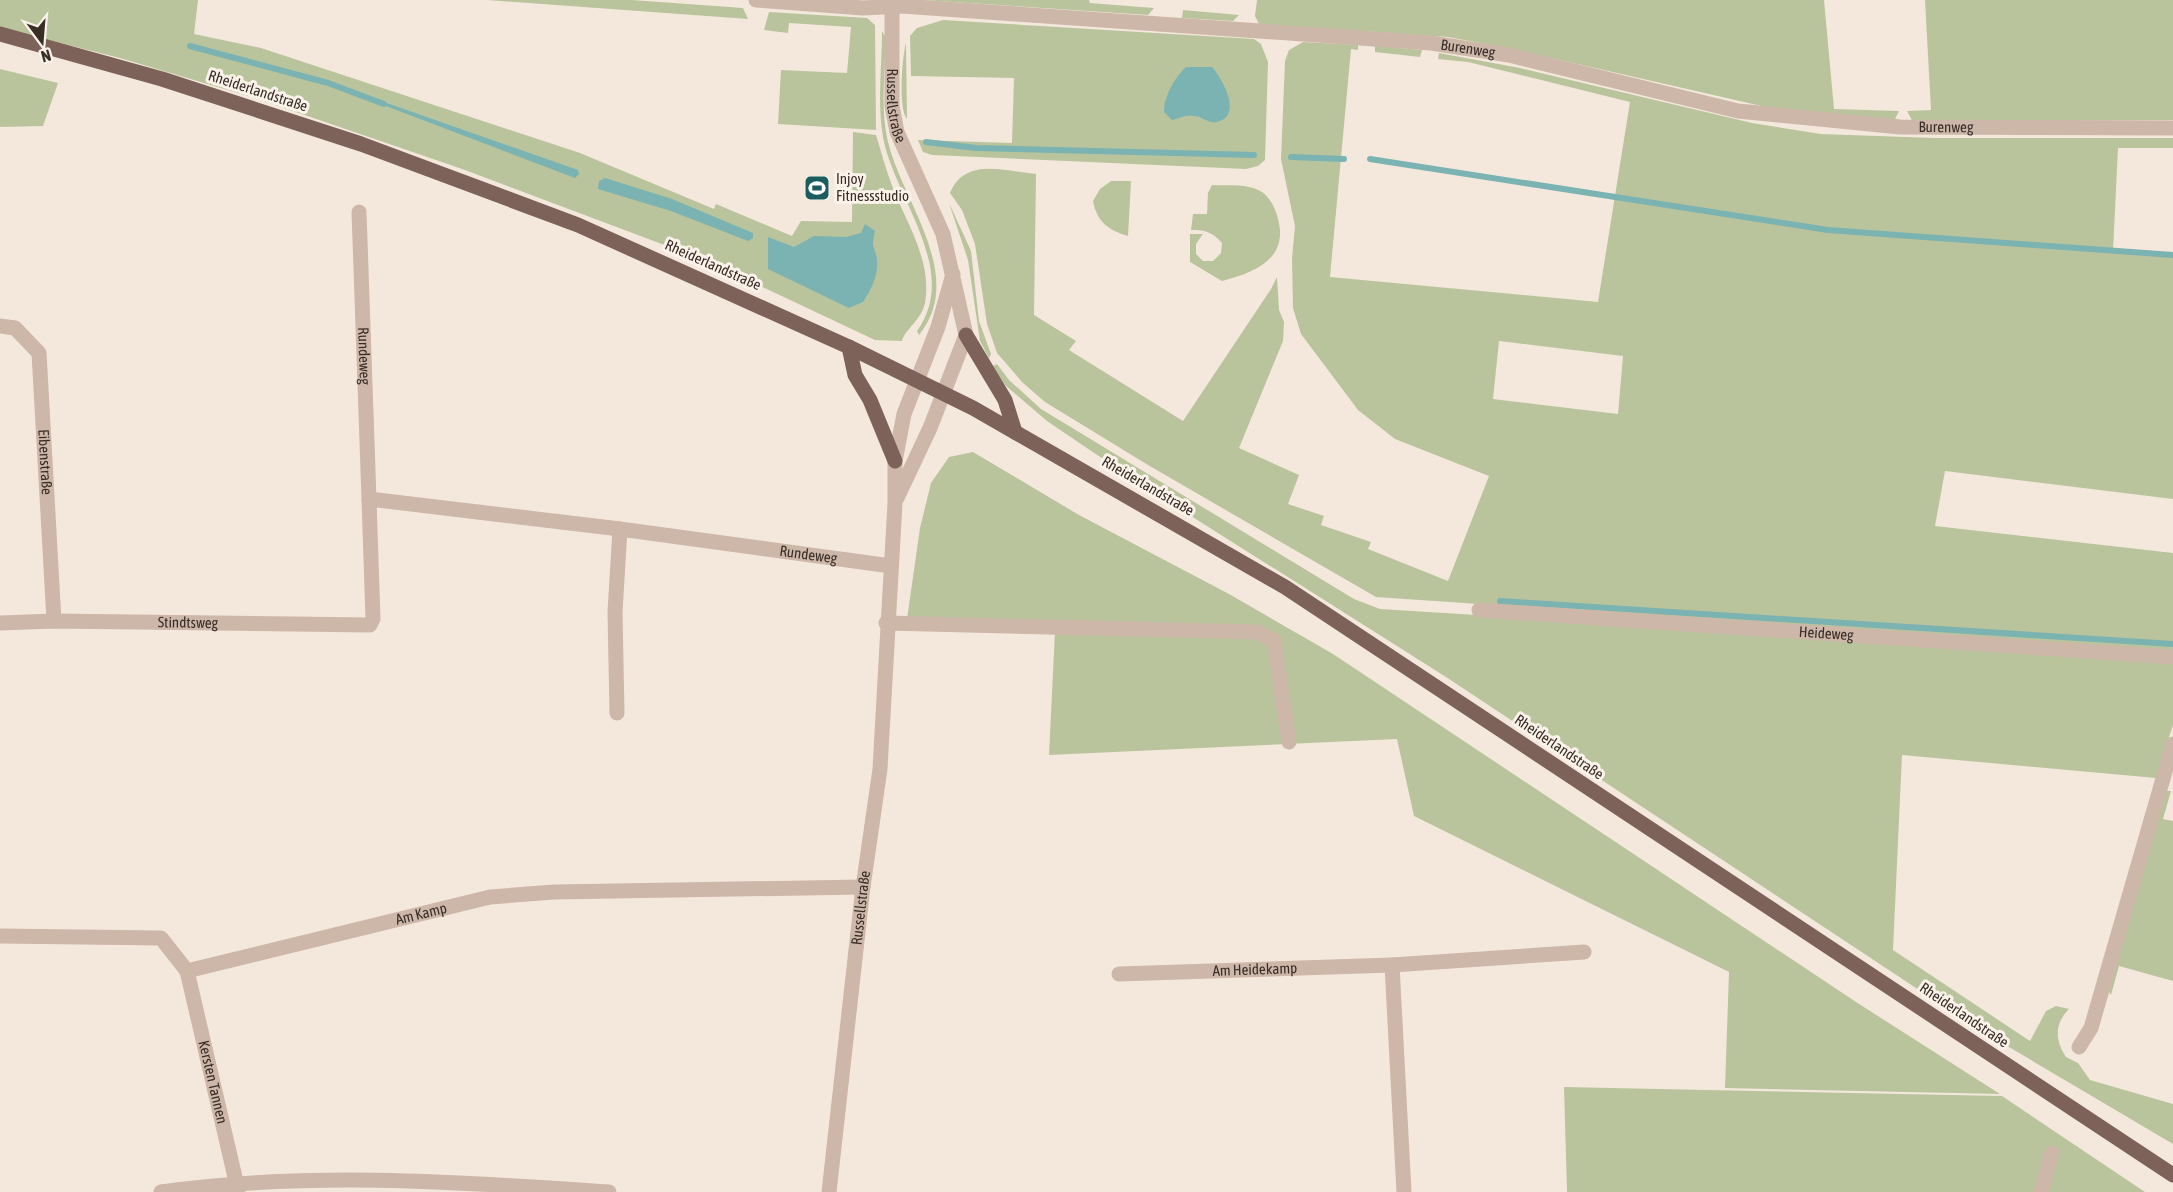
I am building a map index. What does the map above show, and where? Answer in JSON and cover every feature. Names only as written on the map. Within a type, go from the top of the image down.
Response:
[{"type":"main road","name":"Rheiderlandstraße","points":[[0,34],[162,79],[361,144],[578,225],[849,348],[942,393],[1015,432],[1285,587],[2173,1175]]},
{"type":"main road","points":[[966,334],[1005,400],[1015,432]]},
{"type":"main road","points":[[849,348],[855,375],[870,400],[895,461]]},
{"type":"street","name":"Burenweg","points":[[756,0],[863,8],[892,3],[1431,43],[1509,55],[1738,111],[1900,127],[2173,128]]},
{"type":"street","name":"Russellstraße","points":[[892,3],[892,106],[897,132],[944,234],[966,334],[930,428],[895,503]]},
{"type":"street","name":"Rundeweg","points":[[359,212],[373,619]]},
{"type":"street","name":"Russellstraße","points":[[829,1192],[863,887],[880,769],[886,623],[895,503],[895,461],[904,414],[938,327],[952,273]]},
{"type":"street","name":"Eibenstraße","points":[[0,326],[15,328],[39,353],[54,621]]},
{"type":"street","name":"Rundeweg","points":[[369,499],[891,566]]},
{"type":"street","points":[[617,713],[615,612],[620,530]]},
{"type":"street","name":"Heideweg","points":[[1479,610],[2173,657]]},
{"type":"street","name":"Stindtsweg","points":[[0,623],[54,621],[370,624],[373,619]]},
{"type":"street","points":[[886,623],[1257,632],[1274,641],[1290,742]]},
{"type":"street","points":[[2079,1047],[2091,1028],[2173,744]]},
{"type":"street","name":"Am Kamp","points":[[187,971],[490,897],[554,892],[863,887]]},
{"type":"street","points":[[0,936],[161,938],[187,971]]},
{"type":"street","name":"Am Heidekamp","points":[[1119,974],[1392,964],[1584,952]]},
{"type":"street","points":[[1392,964],[1404,1192]]},
{"type":"street","name":"Kersten Tannen","points":[[187,971],[238,1187]]},
{"type":"street","points":[[2041,1192],[2052,1153]]},
{"type":"street","points":[[160,1192],[425,1180],[609,1192]]},
{"type":"green space","points":[[0,0],[198,0],[194,34],[261,48],[580,153],[714,209],[716,204],[792,236],[801,221],[852,222],[853,132],[876,135],[892,186],[918,246],[925,274],[925,303],[917,320],[902,341],[875,340],[707,261],[465,170],[261,100],[120,58],[0,28]]},
{"type":"green space","points":[[487,0],[632,0],[743,8],[748,19]]},
{"type":"green space","points":[[922,0],[1089,0],[1090,3],[1154,8],[1148,15]]},
{"type":"green space","points":[[1257,0],[1824,0],[1834,109],[1899,111],[1894,121],[1788,112],[1512,49],[1448,37],[1259,24],[1255,16]]},
{"type":"green space","points":[[1925,0],[2173,0],[2173,120],[1913,122],[1907,111],[1931,110]]},
{"type":"green space","points":[[1183,10],[1239,15],[1233,21],[1182,18]]},
{"type":"green space","points":[[769,12],[867,18],[875,25],[876,130],[778,124],[781,70],[847,73],[851,27],[789,23],[788,33],[764,30]]},
{"type":"green space","points":[[943,20],[1254,39],[1261,44],[1268,62],[1265,160],[1258,166],[1246,169],[932,155],[923,152],[918,140],[1012,143],[1014,78],[911,76],[910,36],[917,28]]},
{"type":"green space","points":[[882,31],[886,38],[884,104],[888,142],[895,165],[927,238],[934,264],[936,288],[932,312],[919,335],[917,331],[929,308],[932,284],[921,234],[889,160],[883,137],[880,97]]},
{"type":"green space","points":[[1303,42],[1358,45],[1358,50],[1351,49],[1330,277],[1598,302],[1630,102],[1468,62],[1438,59],[1439,53],[1520,68],[1752,123],[1821,134],[1934,138],[2173,138],[2173,148],[2118,148],[2113,251],[2173,255],[2173,499],[1945,471],[1935,526],[2173,553],[2173,652],[1376,597],[1148,465],[1045,402],[1023,383],[997,353],[987,324],[975,244],[962,210],[950,193],[965,174],[975,170],[999,169],[1036,174],[1034,315],[1076,341],[1069,350],[1183,421],[1277,277],[1279,310],[1284,322],[1283,341],[1239,448],[1299,475],[1288,504],[1324,516],[1321,525],[1371,542],[1368,549],[1448,581],[1489,476],[1395,439],[1358,410],[1301,334],[1293,308],[1292,258],[1295,226],[1281,159],[1285,61],[1289,50]],"holes":[[[1499,341],[1623,356],[1618,414],[1493,399]]]},
{"type":"green space","points":[[906,43],[907,119],[902,105],[902,71]]},
{"type":"green space","points":[[1375,46],[1422,50],[1420,57],[1375,52]]},
{"type":"green space","points":[[0,69],[58,83],[43,126],[0,127]]},
{"type":"green space","points":[[1111,181],[1131,181],[1128,236],[1104,224],[1095,208],[1093,201],[1100,189]]},
{"type":"green space","points":[[1212,185],[1244,186],[1262,192],[1274,208],[1280,233],[1274,254],[1266,262],[1246,274],[1222,281],[1190,262],[1190,234],[1203,234],[1196,244],[1196,254],[1203,261],[1213,261],[1221,253],[1222,243],[1215,236],[1205,231],[1191,230],[1193,214],[1207,214],[1208,193]]},
{"type":"green space","points":[[949,203],[971,251],[979,321],[991,354],[989,358],[980,341],[968,260]]},
{"type":"green space","points":[[997,364],[1009,380],[1041,409],[1354,599],[1380,609],[1831,637],[2173,663],[2173,725],[2156,778],[1902,755],[1893,950],[2030,1041],[2046,1011],[2056,1006],[2069,1009],[2061,1020],[2058,1032],[2058,1038],[2066,1057],[2078,1063],[2090,1080],[2173,1104],[2173,1144],[1975,1027],[1446,677],[1134,480],[1047,421],[1005,385],[993,366]]},
{"type":"green space","points":[[973,452],[1079,515],[1229,594],[1333,654],[1856,1002],[2000,1094],[1725,1088],[1729,972],[1414,816],[1397,739],[1049,755],[1055,631],[906,626],[920,528],[931,483],[949,457]]},
{"type":"green space","points":[[2164,791],[2171,791],[2163,819],[2173,821],[2173,981],[2119,966],[2111,995],[2109,992]]},
{"type":"green space","points":[[1564,1087],[2002,1096],[2145,1192],[1567,1192]]},
{"type":"water","points":[[1186,67],[1212,67],[1216,72],[1225,88],[1230,105],[1225,118],[1217,122],[1189,116],[1172,120],[1164,112],[1171,87]]},
{"type":"water","points":[[378,100],[578,170],[579,174],[575,178],[378,103]]},
{"type":"water","points":[[605,178],[672,199],[753,233],[753,238],[748,241],[671,211],[598,189],[599,181]]},
{"type":"water","points":[[865,224],[875,231],[873,243],[877,270],[874,282],[863,302],[849,308],[768,269],[768,237],[794,247],[814,236],[846,237],[861,233]]},
{"type":"waterway","points":[[190,46],[328,83],[384,104]]},
{"type":"waterway","points":[[926,142],[976,148],[1254,155]]},
{"type":"waterway","points":[[1291,157],[1344,159]]},
{"type":"waterway","points":[[1370,159],[1828,230],[2173,255]]},
{"type":"waterway","points":[[1500,601],[2173,644]]},
{"type":"place","name":"Injoy Fitnessstudio","points":[[817,188]]}]
